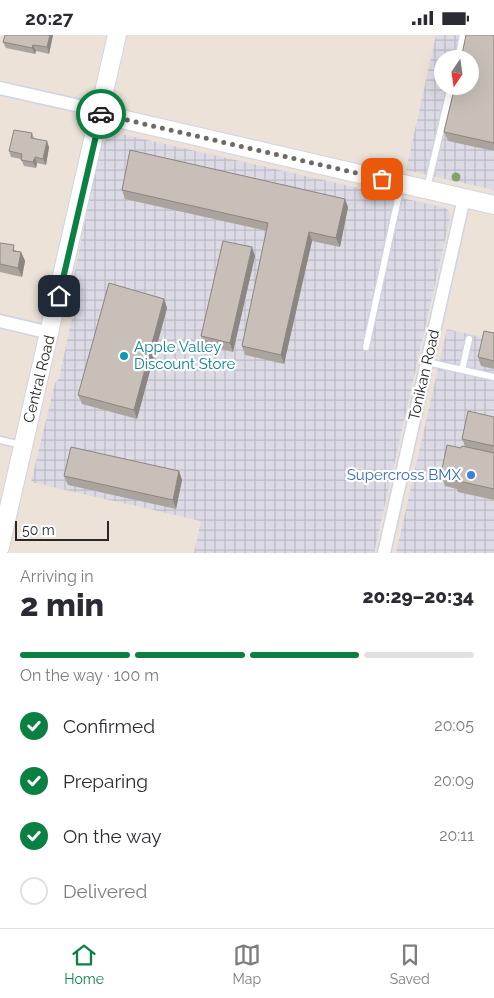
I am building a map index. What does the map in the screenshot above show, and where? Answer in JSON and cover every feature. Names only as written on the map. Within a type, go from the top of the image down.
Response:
[{"type":"main road","name":"Central Road","points":[[0,547],[117,35]]},
{"type":"main road","points":[[100,114],[494,205]]},
{"type":"street","points":[[0,89],[84,107],[100,114]]},
{"type":"street","name":"Tonikan Road","points":[[384,553],[464,198]]},
{"type":"street","points":[[0,321],[50,333]]},
{"type":"lane","points":[[460,50],[463,35]]},
{"type":"lane","points":[[426,189],[449,95]]},
{"type":"lane","points":[[366,347],[401,183]]},
{"type":"lane","points":[[462,370],[469,339]]},
{"type":"lane","points":[[427,362],[494,377]]},
{"type":"lane","points":[[0,440],[23,445]]},
{"type":"shaded area","points":[[436,35],[494,35],[494,190],[406,170]]},
{"type":"shaded area","points":[[121,134],[446,208],[451,214],[374,553],[194,553],[201,521],[31,482],[55,383],[59,379],[74,308],[68,306],[100,146],[108,138]]},
{"type":"shaded area","points":[[447,329],[494,340],[494,553],[396,553]]},
{"type":"building","points":[[5,35],[50,35],[47,47],[33,45],[32,48],[3,42]]},
{"type":"building","points":[[466,35],[494,35],[494,143],[444,132],[453,95],[479,95],[479,50],[463,50]]},
{"type":"building","points":[[14,130],[32,133],[31,138],[47,141],[43,159],[35,157],[33,162],[21,160],[22,154],[9,151]]},
{"type":"building","points":[[130,150],[345,199],[336,238],[309,232],[281,355],[242,346],[268,223],[122,190]]},
{"type":"building","points":[[223,241],[252,247],[230,343],[201,336]]},
{"type":"building","points":[[0,243],[14,245],[13,251],[21,252],[18,268],[0,264]]},
{"type":"building","name":"Apple Valley Discount Store","points":[[109,283],[164,299],[134,410],[78,395]]},
{"type":"building","points":[[484,331],[494,333],[494,361],[478,357]]},
{"type":"building","points":[[468,411],[494,417],[494,446],[462,439]]},
{"type":"building","name":"Supercross BMX","points":[[447,445],[461,448],[462,446],[494,453],[494,489],[454,480],[455,477],[441,474]]},
{"type":"building","points":[[71,447],[179,471],[173,500],[64,476]]},
{"type":"way so far","points":[[101,114],[382,179]]},
{"type":"place","name":"Apple Valley Discount Store","points":[[124,356]]},
{"type":"place","name":"Supercross BMX","points":[[471,475]]},
{"type":"route","points":[[59,296],[101,114]]}]
